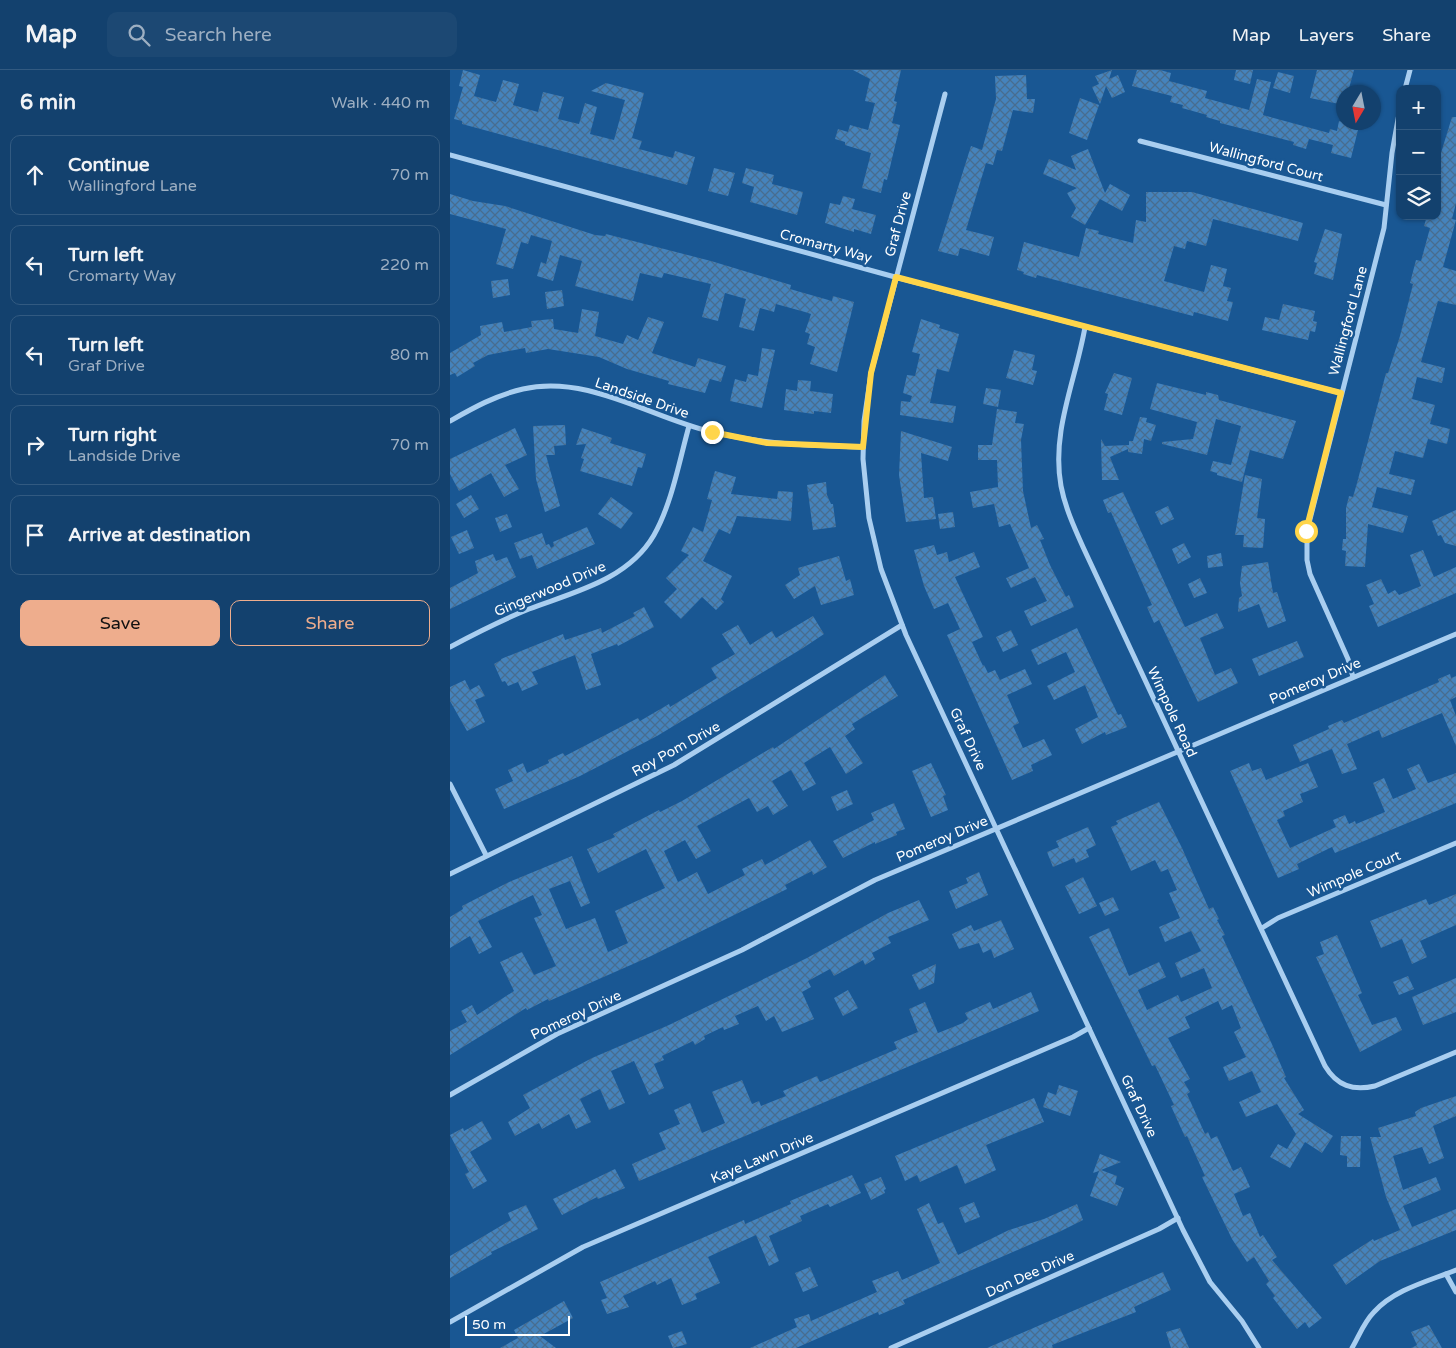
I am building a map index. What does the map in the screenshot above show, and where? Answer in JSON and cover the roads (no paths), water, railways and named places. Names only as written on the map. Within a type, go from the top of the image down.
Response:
[{"type":"street","points":[[1406,85],[1410,70]]},
{"type":"street","name":"Graf Drive","points":[[944,94],[871,373],[863,447],[869,518],[874,544],[902,625],[1178,1218],[1210,1282],[1242,1321],[1259,1348]]},
{"type":"street","name":"Wallingford Lane","points":[[1353,677],[1348,659],[1310,574],[1306,545],[1314,500],[1384,228],[1396,130]]},
{"type":"street","name":"Wallingford Court","points":[[1140,141],[1386,204]]},
{"type":"street","name":"Cromarty Way","points":[[450,155],[896,277],[1341,393]]},
{"type":"street","name":"Wimpole Road","points":[[1085,326],[1062,423],[1058,455],[1061,487],[1066,505],[1083,547],[1325,1066],[1331,1075],[1345,1086],[1362,1089],[1375,1086],[1456,1052]]},
{"type":"street","name":"Landside Drive","points":[[450,421],[499,396],[524,389],[559,387],[595,393],[689,426],[767,443],[863,447]]},
{"type":"street","name":"Gingerwood Drive","points":[[450,647],[503,620],[600,583],[634,560],[644,549],[660,523],[689,426]]},
{"type":"street","name":"Roy Pom Drive","points":[[450,874],[486,855],[610,798],[674,765],[902,625]]},
{"type":"street","name":"Pomeroy Drive","points":[[450,1095],[557,1034],[742,950],[875,880],[1456,634]]},
{"type":"street","points":[[450,784],[486,855]]},
{"type":"street","name":"Wimpole Court","points":[[1262,928],[1278,918],[1456,844]]},
{"type":"street","name":"Kaye Lawn Drive","points":[[450,1322],[583,1247],[1073,1037],[1090,1028]]},
{"type":"street","name":"Don Dee Drive","points":[[891,1348],[1159,1229],[1178,1218]]},
{"type":"street","points":[[1352,1348],[1364,1326],[1381,1305],[1403,1291],[1456,1270]]},
{"type":"street","points":[[1446,1274],[1456,1292]]}]
